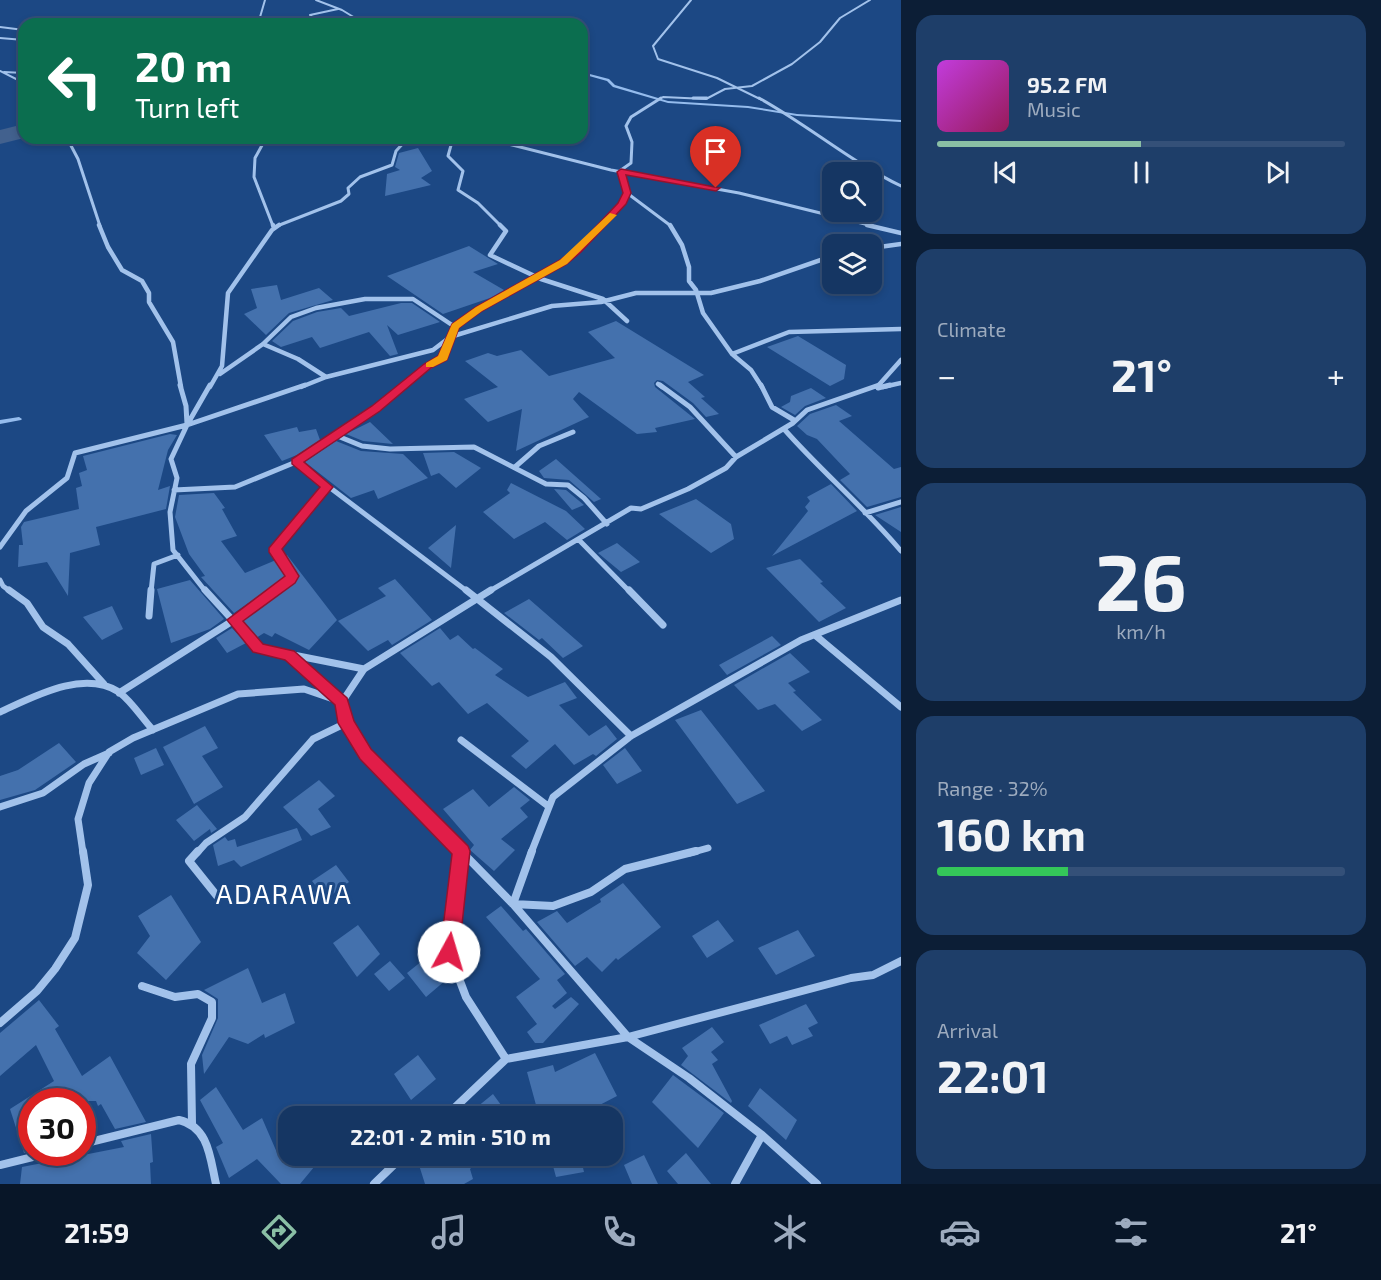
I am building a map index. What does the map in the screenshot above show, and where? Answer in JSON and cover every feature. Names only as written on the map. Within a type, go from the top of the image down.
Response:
[{"type":"street","points":[[260,18],[265,0]]},
{"type":"street","points":[[316,0],[354,18]]},
{"type":"street","points":[[691,0],[653,46],[658,59],[675,62],[740,89],[813,130],[880,177],[901,186]]},
{"type":"street","points":[[621,172],[631,163],[632,142],[626,126],[631,117],[643,108],[663,97],[706,99],[725,89],[752,86],[792,64],[820,42],[840,18],[870,0]]},
{"type":"street","points":[[313,18],[310,15],[338,9]]},
{"type":"street","points":[[0,27],[18,29]]},
{"type":"street","points":[[0,38],[18,40]]},
{"type":"street","points":[[1,71],[18,72]]},
{"type":"street","points":[[1,71],[18,79]]},
{"type":"street","points":[[70,144],[78,159],[87,192],[108,248],[122,270],[142,281],[148,293],[149,302],[173,342],[186,406],[187,424]]},
{"type":"street","points":[[263,144],[255,158],[254,177],[273,228]]},
{"type":"street","points":[[364,669],[258,648],[209,595],[173,550],[170,512],[177,478],[171,459],[187,424],[222,366],[228,293],[273,228],[339,203],[349,194],[348,188],[360,177],[392,165],[396,152],[403,144]]},
{"type":"street","points":[[451,144],[448,156],[463,171],[458,190],[478,203],[506,231],[490,255],[537,277],[605,301],[627,321]]},
{"type":"street","points":[[508,144],[621,172],[739,193],[901,233]]},
{"type":"street","points":[[621,172],[627,193],[672,227],[682,245],[688,266],[689,281],[697,293],[703,313],[732,354],[751,370],[765,391],[772,407],[794,420]]},
{"type":"street","points":[[174,490],[235,487],[296,462],[376,408],[428,366],[443,357],[455,327],[479,309],[564,262],[606,223],[622,204],[627,193]]},
{"type":"street","points":[[882,246],[901,243]]},
{"type":"street","points":[[0,547],[26,510],[67,478],[75,453],[187,424],[241,405],[288,393],[326,377],[433,350],[450,337],[552,306],[605,301],[636,293],[711,293],[760,281],[822,259]]},
{"type":"street","points":[[217,376],[263,344],[291,317],[316,308],[365,299],[413,298],[455,327]]},
{"type":"street","points":[[732,354],[789,332],[901,329]]},
{"type":"street","points":[[263,344],[298,359],[326,377]]},
{"type":"street","points":[[877,388],[901,360]]},
{"type":"street","points":[[342,702],[364,669],[476,599],[631,508],[641,509],[688,489],[726,468],[756,444],[816,408],[877,388],[901,383]]},
{"type":"street","points":[[658,384],[690,407],[736,458]]},
{"type":"street","points":[[784,429],[815,464],[901,551]]},
{"type":"street","points":[[515,467],[539,446],[573,432]]},
{"type":"street","points":[[335,435],[362,446],[390,449],[474,447],[546,484],[568,485],[584,498],[607,524]]},
{"type":"street","points":[[296,462],[412,548],[551,657],[631,736]]},
{"type":"street","points":[[119,693],[234,620],[290,580],[292,573],[275,552],[276,548],[327,487]]},
{"type":"street","points":[[865,513],[901,502]]},
{"type":"street","points":[[0,537],[9,534]]},
{"type":"street","points":[[579,540],[663,625]]},
{"type":"street","points":[[149,616],[154,564],[178,555]]},
{"type":"street","points":[[0,580],[3,586],[27,603],[43,627],[68,644],[105,685],[119,693],[153,730]]},
{"type":"street","points":[[513,904],[548,806],[561,791],[631,736],[792,645],[901,600]]},
{"type":"street","points":[[815,635],[901,707]]},
{"type":"street","points":[[289,655],[342,702],[346,723],[366,754],[513,904],[628,1037],[689,1078],[762,1135],[817,1184]]},
{"type":"street","points":[[0,712],[57,689],[94,684],[105,685]]},
{"type":"street","points":[[0,807],[43,794],[84,764],[133,738],[238,694],[304,689],[342,702]]},
{"type":"street","points":[[217,896],[189,861],[206,843],[245,817],[313,739],[346,723]]},
{"type":"street","points":[[461,740],[548,806]]},
{"type":"street","points":[[0,1023],[37,991],[56,969],[75,938],[88,885],[78,819],[89,783],[109,752]]},
{"type":"street","points":[[513,904],[553,906],[591,892],[625,869],[708,848]]},
{"type":"street","points":[[461,851],[449,952],[466,998],[506,1059]]},
{"type":"street","points":[[457,1106],[506,1059],[628,1037],[851,978],[873,975],[901,961]]},
{"type":"street","points":[[142,986],[175,998],[198,994],[212,1002],[212,1018],[191,1064],[192,1123],[205,1140],[216,1184]]},
{"type":"street","points":[[96,1141],[179,1120],[192,1123]]},
{"type":"street","points":[[735,1184],[762,1135]]},
{"type":"street","points":[[0,1166],[18,1161]]},
{"type":"street","points":[[374,1184],[393,1166]]},
{"type":"building","points":[[418,148],[432,171],[421,178],[431,185],[385,196],[387,174],[400,170],[395,167],[399,153]]},
{"type":"building","points":[[469,246],[498,264],[473,272],[504,290],[490,298],[443,314],[387,276]]},
{"type":"building","points":[[277,285],[281,300],[319,288],[333,300],[289,313],[266,335],[244,314],[257,308],[251,289]]},
{"type":"building","points":[[401,303],[412,303],[440,322],[398,335],[387,325],[398,354],[390,356],[369,332],[320,348],[312,337],[281,347],[272,341],[293,321],[317,312],[341,308],[349,316]]},
{"type":"building","points":[[616,321],[704,375],[688,382],[719,414],[706,417],[693,403],[663,381],[657,380],[654,383],[655,387],[695,419],[655,428],[657,432],[637,434],[579,392],[573,399],[589,417],[516,451],[522,409],[488,422],[464,399],[498,387],[465,361],[488,353],[497,356],[521,350],[549,376],[615,358],[588,332]]},
{"type":"building","points":[[798,336],[846,365],[844,379],[830,386],[767,347]]},
{"type":"building","points":[[811,388],[826,398],[805,406],[795,415],[781,407],[790,402],[791,396]]},
{"type":"building","points":[[836,405],[852,416],[839,421],[894,469],[901,467],[901,497],[867,507],[840,480],[850,474],[817,439],[807,435],[797,426],[810,414]]},
{"type":"building","points":[[370,422],[393,444],[363,441],[346,434]]},
{"type":"building","points":[[297,427],[299,432],[316,429],[320,440],[297,455],[282,461],[264,435]]},
{"type":"building","points":[[170,434],[177,435],[168,450],[158,490],[170,486],[166,509],[96,527],[100,545],[70,553],[68,596],[47,562],[18,567],[19,545],[23,545],[21,527],[24,522],[79,509],[76,488],[82,486],[79,473],[87,470],[83,456]]},
{"type":"building","points":[[336,441],[361,451],[403,454],[428,478],[378,499],[374,490],[351,498],[305,462]]},
{"type":"building","points":[[454,452],[481,468],[456,488],[439,473],[431,476],[423,453]]},
{"type":"building","points":[[556,459],[601,499],[594,502],[569,480],[544,478],[539,471]]},
{"type":"building","points":[[511,483],[566,511],[585,529],[567,540],[545,522],[514,539],[483,512],[510,493],[507,490]]},
{"type":"building","points":[[831,484],[857,511],[772,556],[808,511],[805,507],[810,501],[807,497]]},
{"type":"building","points":[[554,489],[566,490],[584,505],[572,510]]},
{"type":"building","points":[[214,493],[225,508],[222,509],[237,536],[221,541],[245,573],[276,560],[287,574],[234,613],[201,577],[205,576],[189,554],[175,517],[179,495]]},
{"type":"building","points":[[696,499],[731,524],[734,539],[711,553],[659,514]]},
{"type":"building","points":[[901,507],[901,532],[875,515]]},
{"type":"building","points":[[456,525],[451,568],[428,548]]},
{"type":"building","points":[[617,543],[640,562],[621,572],[598,553]]},
{"type":"building","points":[[287,555],[337,620],[309,650],[275,633],[272,637],[264,633],[256,638],[241,622],[293,583],[297,572],[285,556]]},
{"type":"building","points":[[800,559],[823,582],[820,583],[846,608],[819,622],[766,568]]},
{"type":"building","points":[[395,579],[432,620],[392,645],[388,640],[368,651],[338,621],[386,596],[378,588]]},
{"type":"building","points":[[190,580],[224,619],[210,629],[171,643],[157,589]]},
{"type":"building","points":[[529,599],[583,646],[563,658],[542,638],[539,640],[504,613]]},
{"type":"building","points":[[112,606],[123,629],[102,640],[83,617]]},
{"type":"building","points":[[232,628],[246,643],[227,653],[216,638]]},
{"type":"building","points":[[440,628],[450,640],[458,635],[473,649],[475,648],[503,669],[495,675],[528,697],[565,682],[577,698],[559,705],[589,736],[606,725],[617,739],[596,756],[593,754],[574,765],[555,744],[526,769],[511,756],[529,741],[487,703],[468,714],[439,682],[432,686],[400,653]]},
{"type":"building","points":[[772,636],[781,645],[727,675],[719,665]]},
{"type":"building","points":[[790,653],[810,672],[788,683],[796,691],[793,692],[822,720],[802,731],[775,704],[758,710],[734,685]]},
{"type":"building","points":[[701,710],[765,791],[737,804],[675,720]]},
{"type":"building","points":[[205,726],[218,748],[202,756],[223,787],[194,804],[163,747]]},
{"type":"building","points":[[59,743],[76,762],[35,790],[0,800],[0,776],[18,770]]},
{"type":"building","points":[[156,748],[164,765],[141,775],[134,758]]},
{"type":"building","points":[[625,748],[642,771],[617,784],[603,765]]},
{"type":"building","points":[[319,780],[335,796],[318,809],[331,827],[311,836],[283,807]]},
{"type":"building","points":[[514,787],[530,800],[520,808],[528,817],[501,839],[515,850],[494,871],[470,850],[474,845],[443,809],[473,789],[489,807]]},
{"type":"building","points":[[197,805],[217,829],[211,833],[210,829],[194,841],[176,820]]},
{"type":"building","points":[[297,828],[302,840],[241,867],[234,860],[218,866],[213,845],[225,837],[228,841],[235,839],[237,847]]},
{"type":"building","points":[[336,865],[349,882],[326,899],[312,881]]},
{"type":"building","points":[[623,883],[661,927],[618,960],[616,958],[602,972],[587,957],[575,966],[537,922],[557,911],[567,923],[601,902],[600,899]]},
{"type":"building","points":[[171,895],[201,942],[166,980],[137,953],[150,936],[138,916]]},
{"type":"building","points":[[501,906],[523,931],[526,929],[565,974],[557,980],[567,993],[552,1006],[555,1009],[571,997],[579,1004],[543,1043],[535,1043],[527,1032],[537,1024],[516,997],[540,979],[486,917]]},
{"type":"building","points":[[718,920],[734,941],[707,958],[692,936]]},
{"type":"building","points":[[358,925],[380,954],[357,977],[333,943]]},
{"type":"building","points":[[798,930],[815,956],[776,975],[758,948]]},
{"type":"building","points":[[427,957],[446,980],[426,997],[407,973]]},
{"type":"building","points":[[390,961],[405,978],[389,991],[374,974]]},
{"type":"building","points":[[248,968],[262,1003],[285,993],[295,1023],[265,1038],[264,1034],[248,1044],[229,1037],[204,1074],[202,1055],[218,1018],[218,999],[204,990]]},
{"type":"building","points":[[39,1000],[59,1026],[55,1029],[82,1076],[110,1056],[146,1122],[115,1129],[101,1104],[98,1106],[96,1088],[43,1088],[54,1081],[36,1045],[0,1076],[0,1033]]},
{"type":"building","points":[[806,1004],[818,1023],[808,1028],[813,1036],[792,1045],[787,1036],[770,1044],[759,1025]]},
{"type":"building","points":[[712,1027],[724,1042],[711,1052],[718,1060],[712,1064],[731,1103],[681,1065],[688,1056],[682,1048]]},
{"type":"building","points":[[595,1053],[617,1096],[598,1106],[536,1106],[527,1072],[553,1065],[555,1072]]},
{"type":"building","points":[[418,1055],[436,1079],[411,1100],[394,1074]]},
{"type":"building","points":[[673,1075],[724,1113],[698,1148],[652,1102]]},
{"type":"building","points":[[216,1087],[243,1130],[262,1118],[278,1155],[278,1166],[315,1166],[300,1184],[281,1184],[257,1159],[229,1178],[216,1147],[223,1143],[200,1100]]},
{"type":"building","points":[[760,1088],[797,1120],[786,1140],[748,1106]]},
{"type":"building","points":[[493,1094],[502,1106],[478,1106]]},
{"type":"building","points":[[18,1104],[18,1134],[10,1109]]},
{"type":"building","points":[[151,1134],[153,1162],[150,1163],[151,1184],[20,1184],[22,1167],[96,1166],[96,1152],[124,1147],[121,1141]]},
{"type":"building","points":[[686,1153],[711,1184],[678,1184],[667,1171]]},
{"type":"building","points":[[644,1155],[658,1184],[632,1184],[624,1165]]},
{"type":"building","points":[[419,1166],[473,1166],[470,1169],[473,1179],[464,1184],[425,1184]]},
{"type":"building","points":[[553,1166],[583,1166],[584,1172],[556,1177]]},
{"type":"waterway","points":[[588,75],[608,80],[614,86],[668,102],[748,107],[797,115],[901,121]]},
{"type":"waterway","points":[[0,137],[18,132]]},
{"type":"waterway","points":[[0,422],[19,419]]},
{"type":"slow traffic","points":[[429,365],[443,357],[455,327],[479,309],[564,262],[612,215]]},
{"type":"district","name":"ADARAWA","points":[[284,893]]},
{"type":"route","points":[[449,952],[461,851],[366,754],[346,723],[342,702],[289,655],[263,651],[258,648],[234,620],[290,580],[292,573],[275,552],[276,548],[327,487],[296,462],[376,408],[428,366],[443,357],[455,327],[479,309],[564,262],[578,250],[622,204],[627,193],[621,172],[716,188]]}]
